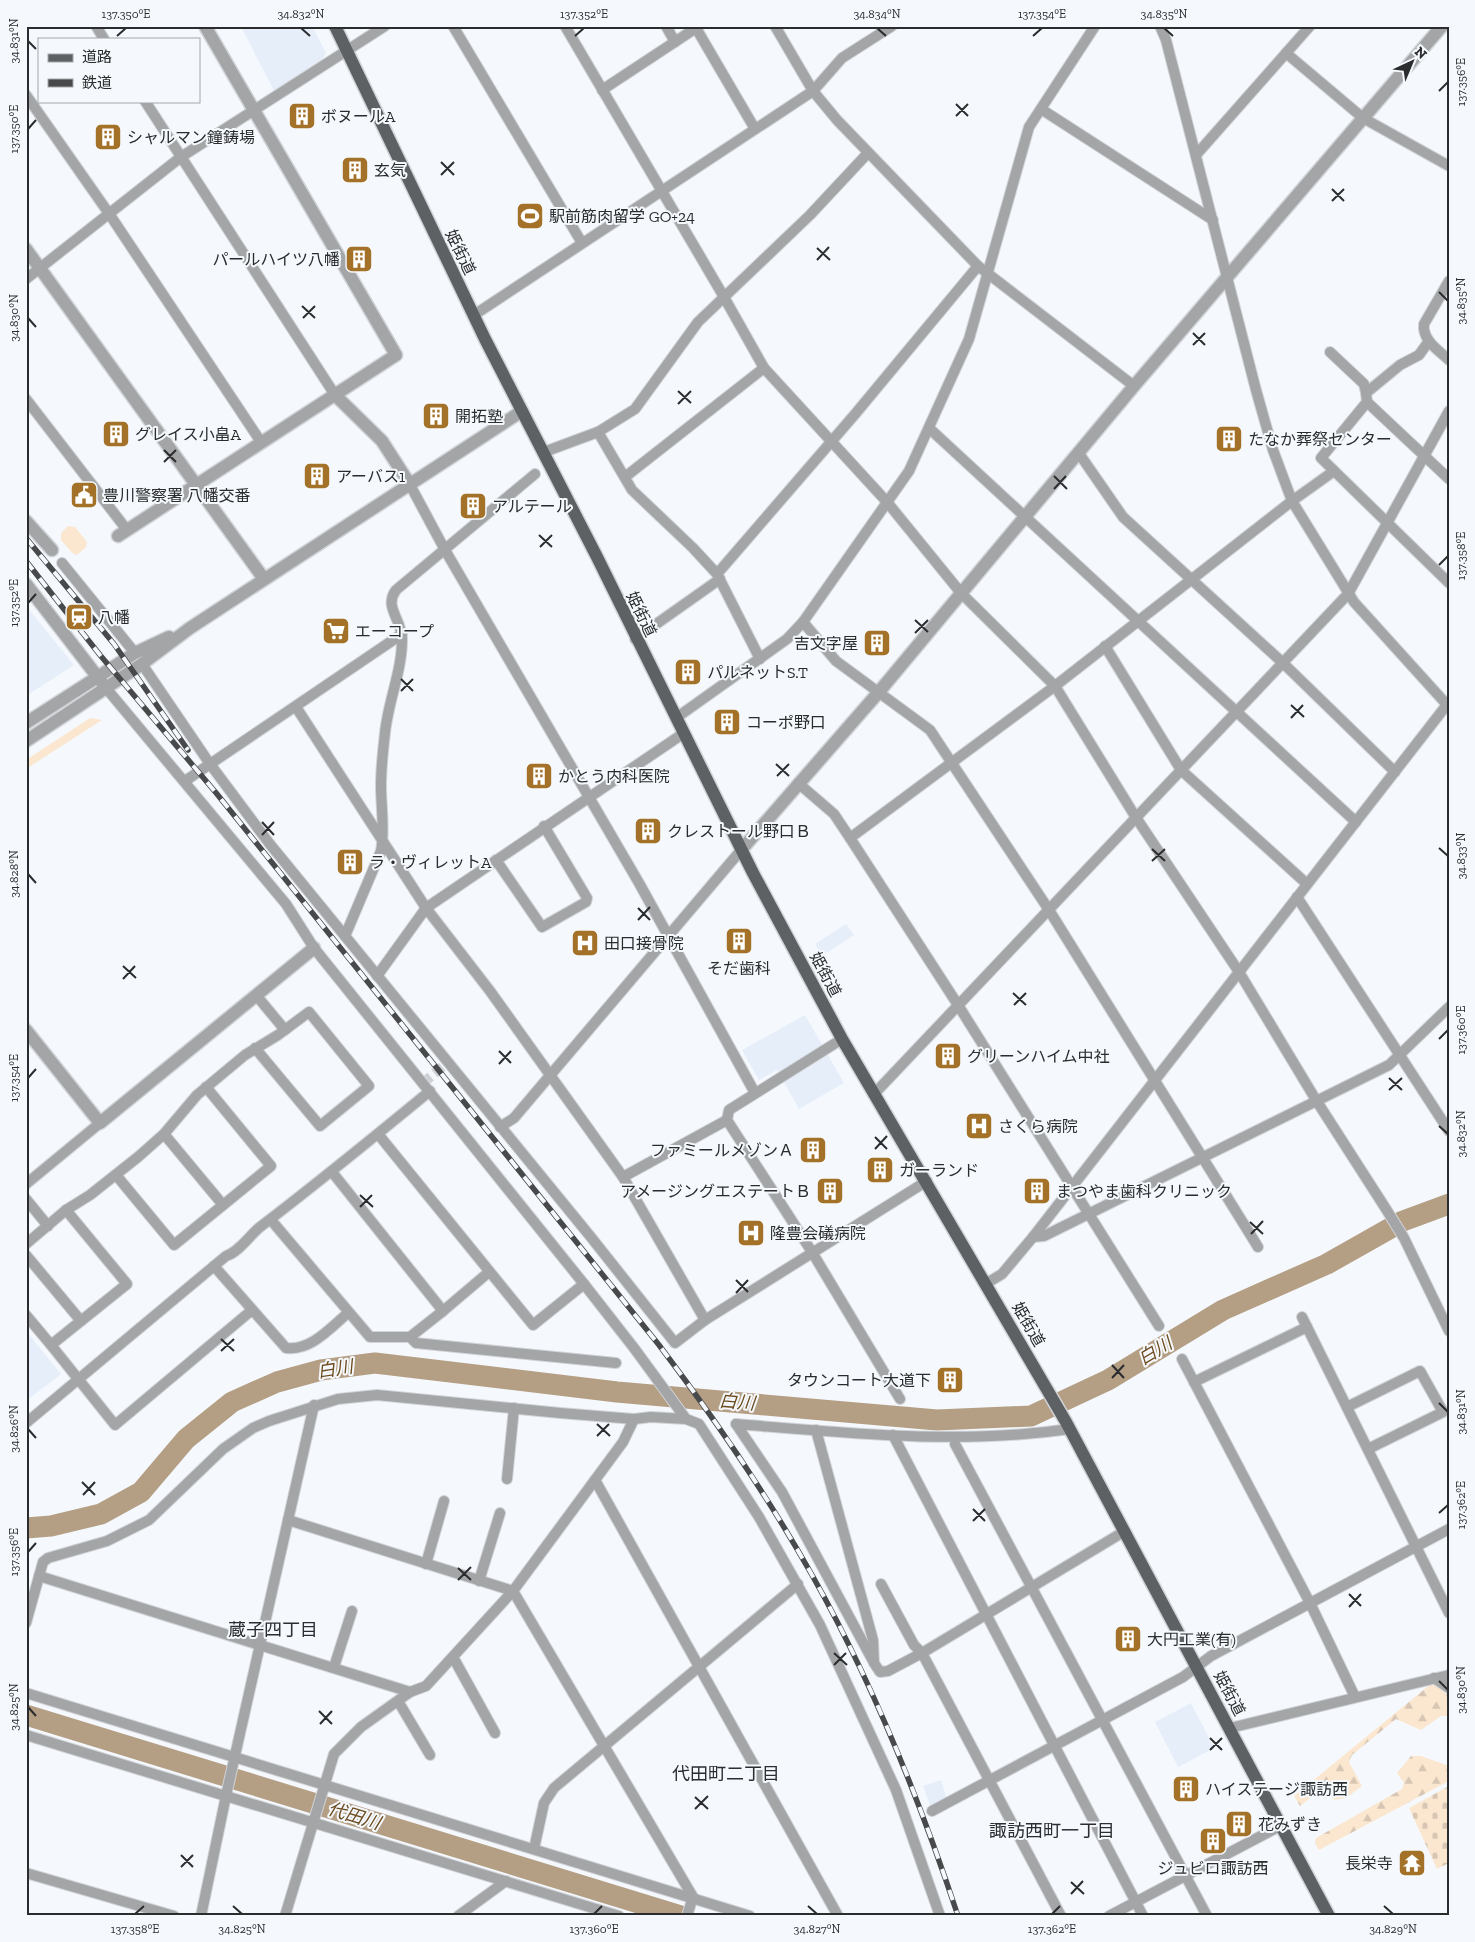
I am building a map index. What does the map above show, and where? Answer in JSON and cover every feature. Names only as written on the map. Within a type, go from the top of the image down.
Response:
[{"type":"main road","name":"姫街道","points":[[335,26],[474,315],[742,850],[842,1039],[987,1283],[1068,1425],[1329,1916]]},
{"type":"street","points":[[96,26],[103,38]]},
{"type":"street","points":[[26,399],[122,533],[336,395],[396,354],[205,26]]},
{"type":"street","points":[[26,279],[182,157],[385,26]]},
{"type":"street","points":[[453,26],[582,242]]},
{"type":"street","points":[[565,26],[764,368],[887,502],[961,593],[1055,686],[1135,816],[1239,972],[1316,1100],[1402,1235],[1449,1331]]},
{"type":"street","points":[[666,26],[675,42]]},
{"type":"street","points":[[776,26],[813,91],[867,154],[978,266],[1134,386]]},
{"type":"street","points":[[474,315],[813,91],[842,58],[892,26]]},
{"type":"street","points":[[676,718],[787,639],[803,622],[909,471],[930,429],[969,338],[989,275],[1029,127],[1095,26]]},
{"type":"street","points":[[987,1283],[1002,1274],[1033,1237],[1448,705],[1348,594],[1292,501],[1273,450],[1256,390],[1166,40],[1160,26]]},
{"type":"street","points":[[1196,155],[1310,26]]},
{"type":"street","points":[[500,1127],[514,1118],[798,783],[878,693],[1078,452],[1442,26]]},
{"type":"street","points":[[602,90],[697,27],[755,129]]},
{"type":"street","points":[[1286,53],[1364,118],[1449,166]]},
{"type":"street","points":[[26,95],[110,215],[261,442]]},
{"type":"street","points":[[146,102],[336,395],[382,441],[410,483],[445,550],[588,795],[754,1093]]},
{"type":"street","points":[[1041,109],[1213,220]]},
{"type":"street","points":[[544,452],[598,432],[636,409],[698,322],[810,215],[867,154]]},
{"type":"street","points":[[26,249],[264,579]]},
{"type":"street","points":[[635,639],[719,577],[978,266]]},
{"type":"street","points":[[1449,281],[1424,324],[1423,331],[1429,341],[1449,360]]},
{"type":"street","points":[[1429,341],[1419,355],[1400,366],[1367,398],[1321,458],[1449,583]]},
{"type":"street","points":[[1330,352],[1364,384],[1367,398],[1449,479]]},
{"type":"street","points":[[625,477],[764,368]]},
{"type":"street","points":[[26,741],[142,664],[190,628],[522,411]]},
{"type":"street","points":[[875,1093],[1050,910],[1135,816],[1348,594],[1449,411]]},
{"type":"street","points":[[930,429],[1356,822]]},
{"type":"street","points":[[598,432],[632,490],[693,548],[719,577],[760,659]]},
{"type":"street","points":[[1078,452],[1123,517],[1191,582],[1283,663],[1395,772]]},
{"type":"street","points":[[850,838],[1055,686],[1138,620],[1191,582],[1292,501],[1334,471]]},
{"type":"street","points":[[346,936],[381,851],[383,840],[381,785],[385,731],[395,687],[402,634],[391,603],[391,597],[535,474]]},
{"type":"street","points":[[26,521],[52,550]]},
{"type":"street","points":[[62,563],[135,653]]},
{"type":"street","points":[[26,584],[106,688],[286,904],[314,948],[584,1284],[683,1416]]},
{"type":"street","points":[[803,622],[836,661],[930,730],[1050,910],[1202,1159],[1258,1246]]},
{"type":"street","points":[[26,723],[135,653],[190,628]]},
{"type":"street","points":[[185,781],[402,634]]},
{"type":"street","points":[[1105,646],[1181,770],[1307,884]]},
{"type":"street","points":[[142,664],[210,764],[269,843],[590,1236],[674,1344],[705,1320],[927,1181]]},
{"type":"street","points":[[296,707],[426,908],[490,991],[622,1178],[705,1320]]},
{"type":"street","points":[[377,976],[426,908],[588,795],[684,733]]},
{"type":"street","points":[[798,783],[834,814],[850,838],[958,1005],[1159,1326]]},
{"type":"street","points":[[496,860],[542,928],[586,902],[588,898],[544,826]]},
{"type":"street","points":[[1297,897],[1449,1131]]},
{"type":"street","points":[[26,1184],[314,948]]},
{"type":"street","points":[[256,995],[285,1030]]},
{"type":"street","points":[[1033,1237],[1044,1236],[1089,1212],[1202,1159],[1389,1064],[1400,1056],[1449,1007]]},
{"type":"street","points":[[26,1244],[66,1210],[116,1175],[164,1134],[206,1087],[255,1048],[285,1030],[309,1012],[369,1086],[320,1126],[255,1048]]},
{"type":"street","points":[[26,1030],[100,1123]]},
{"type":"street","points":[[842,1039],[729,1110],[727,1120],[812,1252],[900,1399]]},
{"type":"street","points":[[116,1175],[174,1245],[271,1166],[206,1087]]},
{"type":"street","points":[[26,1423],[214,1266],[430,1091]]},
{"type":"street","points":[[622,1178],[727,1120]]},
{"type":"street","points":[[164,1134],[223,1205]]},
{"type":"street","points":[[378,1134],[533,1325],[584,1284]]},
{"type":"street","points":[[332,1172],[443,1311]]},
{"type":"street","points":[[26,1199],[48,1226]]},
{"type":"street","points":[[51,1346],[127,1284],[66,1210]]},
{"type":"street","points":[[271,1220],[370,1337],[410,1337],[489,1272]]},
{"type":"street","points":[[26,1255],[81,1321]]},
{"type":"street","points":[[214,1266],[286,1348],[294,1349],[312,1343],[348,1313]]},
{"type":"street","points":[[26,1314],[115,1425],[252,1310]]},
{"type":"street","points":[[1302,1317],[1418,1546],[1449,1613]]},
{"type":"street","points":[[1194,1382],[1307,1327]]},
{"type":"street","points":[[410,1337],[416,1343],[616,1363]]},
{"type":"street","points":[[1182,1359],[1310,1603],[1355,1698]]},
{"type":"street","points":[[1347,1407],[1420,1371],[1443,1412],[1368,1449]]},
{"type":"street","points":[[26,1622],[43,1562],[48,1558],[107,1541],[149,1520],[234,1440],[269,1421],[314,1405],[338,1399],[377,1394],[634,1419],[651,1416],[683,1416],[699,1424],[759,1517],[820,1625],[896,1790],[940,1916]]},
{"type":"street","points":[[201,1916],[226,1793],[262,1644],[314,1405]]},
{"type":"street","points":[[507,1479],[514,1408]]},
{"type":"street","points":[[285,1916],[334,1754],[361,1727],[410,1692],[426,1686],[513,1591],[623,1442],[634,1419]]},
{"type":"street","points":[[1068,1425],[988,1438],[893,1435],[736,1424],[782,1492],[880,1672],[888,1672],[922,1654],[1125,1531]]},
{"type":"street","points":[[816,1430],[873,1640],[874,1663]]},
{"type":"street","points":[[893,1435],[1056,1745],[1143,1916]]},
{"type":"street","points":[[955,1444],[1207,1916]]},
{"type":"street","points":[[595,1480],[838,1916]]},
{"type":"street","points":[[426,1564],[444,1501]]},
{"type":"street","points":[[479,1581],[500,1513]]},
{"type":"street","points":[[288,1520],[513,1591],[604,1745],[691,1900],[686,1916]]},
{"type":"street","points":[[932,1811],[1183,1677],[1211,1656],[1449,1529]]},
{"type":"street","points":[[39,1576],[262,1644],[410,1692]]},
{"type":"street","points":[[534,1849],[544,1803],[554,1788],[700,1668],[798,1584]]},
{"type":"street","points":[[881,1584],[914,1645],[922,1654],[1061,1916]]},
{"type":"street","points":[[334,1667],[352,1611]]},
{"type":"street","points":[[453,1657],[495,1733]]},
{"type":"street","points":[[1230,1728],[1449,1675]]},
{"type":"street","points":[[1434,1678],[1449,1688]]},
{"type":"street","points":[[26,1693],[234,1761],[534,1849],[691,1900],[750,1916]]},
{"type":"street","points":[[398,1702],[430,1756]]},
{"type":"street","points":[[26,1735],[315,1819],[619,1916]]},
{"type":"street","points":[[1109,1916],[1282,1825]]},
{"type":"street","points":[[26,1874],[174,1916]]},
{"type":"street","points":[[458,1916],[506,1881]]},
{"type":"shaded area","points":[[244,26],[312,26],[326,53],[321,61],[274,91],[242,28]]},
{"type":"shaded area","points":[[26,606],[74,665],[26,696]]},
{"type":"shaded area","points":[[846,924],[854,935],[822,956],[815,944]]},
{"type":"shaded area","points":[[805,1015],[844,1083],[799,1109],[777,1070],[759,1080],[742,1050]]},
{"type":"shaded area","points":[[26,1331],[61,1374],[26,1401]]},
{"type":"shaded area","points":[[1191,1703],[1214,1748],[1178,1767],[1155,1722]]},
{"type":"shaded area","points":[[941,1780],[947,1799],[930,1805],[923,1786]]},
{"type":"green space","points":[[68,526],[75,527],[87,542],[86,547],[77,555],[72,553],[61,540],[61,533]]},
{"type":"green space","points":[[90,718],[102,720],[26,769],[26,760]]},
{"type":"green space","points":[[1432,1683],[1449,1695],[1449,1716],[1441,1716],[1421,1730],[1396,1719],[1352,1755],[1349,1762],[1362,1786],[1346,1798],[1335,1800],[1325,1793],[1312,1797],[1300,1806],[1294,1796]]},
{"type":"green space","points":[[1411,1756],[1421,1756],[1449,1766],[1449,1781],[1319,1850],[1315,1843],[1316,1838],[1402,1789],[1404,1783],[1397,1773]]},
{"type":"green space","points":[[1449,1786],[1449,1863],[1437,1869],[1409,1808]]},
{"type":"waterway","name":"白川","points":[[26,1528],[51,1526],[101,1514],[141,1492],[186,1439],[232,1402],[277,1382],[321,1370],[375,1363],[617,1392],[937,1420],[1031,1416],[1108,1380],[1223,1310],[1327,1264],[1403,1221],[1449,1204]]},
{"type":"waterway","name":"代田川","points":[[26,1715],[681,1916]]},
{"type":"tunnel","points":[[423,1083],[448,1062]]},
{"type":"railway","points":[[26,538],[114,644],[188,750]]},
{"type":"railway","points":[[26,561],[100,655],[217,794],[659,1345],[720,1429],[795,1545],[855,1657],[911,1785],[958,1916]]},
{"type":"place","name":"ボヌールA","points":[[302,116]]},
{"type":"place","name":"シャルマン鐘鋳場","points":[[108,137]]},
{"type":"place","name":"玄気","points":[[355,170]]},
{"type":"place","name":"駅前筋肉留学 GO+24","points":[[530,216]]},
{"type":"place","name":"パールハイツ八幡","points":[[359,259]]},
{"type":"place","name":"開拓塾","points":[[436,416]]},
{"type":"place","name":"グレイス小畠A","points":[[116,434]]},
{"type":"place","name":"たなか葬祭センター","points":[[1229,439]]},
{"type":"place","name":"アーバス1","points":[[317,476]]},
{"type":"place","name":"豊川警察署 八幡交番","points":[[84,495]]},
{"type":"place","name":"アルテール","points":[[473,506]]},
{"type":"place","name":"八幡","points":[[79,617]]},
{"type":"place","name":"エーコープ","points":[[336,631]]},
{"type":"place","name":"吉文字屋","points":[[877,643]]},
{"type":"place","name":"パルネットS.T","points":[[688,672]]},
{"type":"place","name":"コーポ野口","points":[[727,722]]},
{"type":"place","name":"かとう内科医院","points":[[539,776]]},
{"type":"place","name":"クレストール野口Ｂ","points":[[648,831]]},
{"type":"place","name":"ラ・ヴィレットA","points":[[350,862]]},
{"type":"place","name":"そだ歯科","points":[[739,941]]},
{"type":"place","name":"田口接骨院","points":[[585,943]]},
{"type":"place","name":"グリーンハイム中社","points":[[948,1056]]},
{"type":"place","name":"さくら病院","points":[[979,1126]]},
{"type":"place","name":"ファミールメゾンＡ","points":[[813,1150]]},
{"type":"place","name":"ガーランド","points":[[880,1170]]},
{"type":"place","name":"アメージングエステートＢ","points":[[830,1191]]},
{"type":"place","name":"まつやま歯科クリニック","points":[[1037,1191]]},
{"type":"place","name":"隆豊会礒病院","points":[[751,1233]]},
{"type":"place","name":"タウンコート大道下","points":[[950,1380]]},
{"type":"place","name":"大円工業(有)","points":[[1128,1639]]},
{"type":"place","name":"ハイステージ諏訪西","points":[[1186,1789]]},
{"type":"place","name":"花みずき","points":[[1239,1824]]},
{"type":"place","name":"ジュビロ諏訪西","points":[[1213,1841]]},
{"type":"place","name":"長栄寺","points":[[1412,1863]]},
{"type":"district","name":"蔵子四丁目","points":[[273,1630]]},
{"type":"district","name":"代田町二丁目","points":[[726,1774]]},
{"type":"district","name":"諏訪西町一丁目","points":[[1052,1831]]}]
